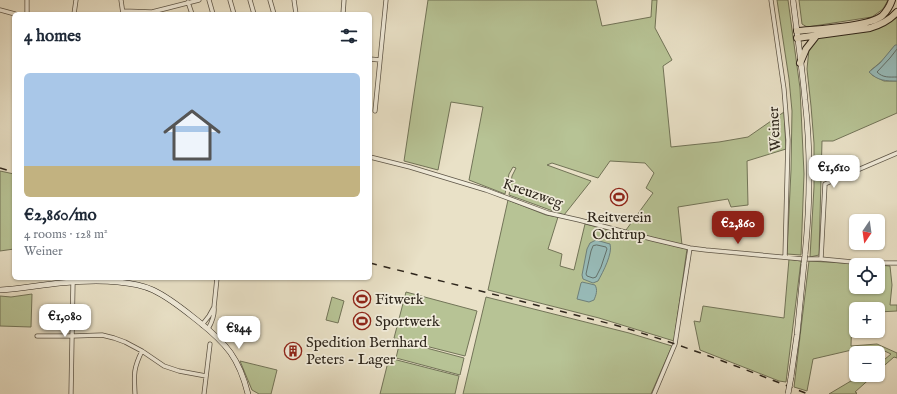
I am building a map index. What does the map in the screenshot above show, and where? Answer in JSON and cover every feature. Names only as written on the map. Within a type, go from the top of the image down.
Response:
[{"type":"highway","points":[[797,35],[828,28],[861,24],[872,20],[882,16],[889,8],[892,0]]},
{"type":"highway","points":[[797,35],[817,35],[870,28],[881,24],[897,12]]},
{"type":"highway","points":[[800,63],[806,49],[817,35]]},
{"type":"main road","points":[[788,394],[797,335],[808,227],[809,162],[805,100],[793,0]]},
{"type":"main road","points":[[0,290],[73,282],[114,282],[133,284],[154,290],[208,329],[222,342],[232,355],[242,373],[248,394]]},
{"type":"street","points":[[27,0],[27,12]]},
{"type":"street","points":[[74,12],[76,0]]},
{"type":"street","points":[[121,0],[123,12]]},
{"type":"street","points":[[152,12],[199,0]]},
{"type":"street","points":[[209,0],[212,12]]},
{"type":"street","points":[[230,0],[233,12]]},
{"type":"street","points":[[250,0],[253,12]]},
{"type":"street","points":[[270,0],[273,12]]},
{"type":"street","points":[[294,0],[296,12]]},
{"type":"street","points":[[343,12],[344,0]]},
{"type":"street","points":[[375,112],[386,0]]},
{"type":"street","name":"Weiner","points":[[771,0],[784,89],[788,140],[785,257]]},
{"type":"street","points":[[188,2],[191,12]]},
{"type":"street","points":[[0,10],[12,13]]},
{"type":"street","points":[[372,59],[380,60]]},
{"type":"street","points":[[821,259],[826,184],[897,153]]},
{"type":"street","name":"Kreuzweg","points":[[372,158],[410,167],[486,190],[548,213],[690,248]]},
{"type":"street","points":[[654,394],[675,344],[690,248],[803,259],[863,263],[897,263]]},
{"type":"street","points":[[208,329],[215,311],[214,307],[217,280]]},
{"type":"street","points":[[71,394],[73,282]]},
{"type":"street","points":[[202,325],[214,307]]},
{"type":"street","points":[[37,336],[102,335],[125,342],[142,351],[164,366],[179,371],[206,376]]},
{"type":"street","points":[[204,394],[210,344]]},
{"type":"street","points":[[135,394],[134,371],[136,362],[142,351]]},
{"type":"green space","points":[[428,0],[596,0],[602,26],[651,17],[652,0],[657,0],[655,28],[672,60],[663,66],[671,147],[719,142],[748,137],[784,112],[786,149],[747,161],[748,205],[731,207],[728,199],[678,207],[682,245],[626,230],[653,193],[646,188],[654,173],[645,163],[610,161],[598,178],[552,163],[547,165],[591,181],[564,215],[509,195],[512,176],[516,168],[513,167],[509,174],[505,194],[469,180],[483,107],[451,102],[438,170],[404,161]]},
{"type":"green space","points":[[777,0],[788,0],[800,88],[804,174],[801,255],[787,254],[792,111],[789,79]]},
{"type":"green space","points":[[799,0],[888,0],[883,9],[872,17],[807,27],[802,24]]},
{"type":"green space","points":[[897,14],[897,45],[892,48],[886,57],[871,70],[872,75],[884,81],[897,81],[897,113],[833,141],[822,141],[819,255],[810,257],[814,187],[814,143],[807,69],[809,49],[813,41],[820,37],[870,31],[883,26]]},
{"type":"green space","points":[[0,171],[12,174],[12,249],[0,251]]},
{"type":"green space","points":[[508,200],[546,215],[558,217],[548,249],[562,254],[560,266],[574,270],[585,224],[687,249],[674,341],[599,318],[488,290]]},
{"type":"green space","points":[[789,259],[801,261],[786,382],[779,381],[700,350],[694,321],[700,322],[703,306],[784,318]]},
{"type":"green space","points":[[809,261],[849,263],[849,294],[885,294],[885,266],[890,266],[892,285],[890,305],[897,305],[897,311],[885,312],[885,302],[849,302],[849,338],[851,338],[849,351],[813,359],[807,391],[794,387]]},
{"type":"green space","points":[[406,292],[477,311],[465,356],[394,338]]},
{"type":"green space","points":[[32,294],[31,327],[0,326],[0,296],[11,297]]},
{"type":"green space","points":[[332,297],[344,301],[338,323],[326,320]]},
{"type":"green space","points":[[486,297],[629,333],[672,346],[651,394],[463,394]]},
{"type":"green space","points":[[400,341],[464,358],[460,375],[396,358]]},
{"type":"green space","points":[[877,344],[881,346],[851,346]]},
{"type":"green space","points":[[885,348],[897,353],[897,358],[894,357],[885,365],[885,359],[891,354],[885,351]]},
{"type":"green space","points":[[389,358],[459,376],[455,394],[380,394]]},
{"type":"green space","points":[[240,361],[277,370],[271,394],[259,394],[252,390]]},
{"type":"green space","points":[[849,382],[866,382],[855,392],[857,393],[856,394],[829,394]]},
{"type":"water","points":[[895,45],[897,45],[897,81],[886,81],[879,79],[869,72],[880,63]]},
{"type":"water","points":[[596,240],[610,244],[611,248],[609,257],[598,281],[593,283],[583,279],[582,275],[587,249],[590,243]]},
{"type":"water","points":[[582,282],[595,285],[597,291],[594,300],[589,302],[577,299]]},
{"type":"railway","points":[[0,168],[12,171]]},
{"type":"railway","points":[[372,264],[640,332],[736,366],[808,394]]},
{"type":"place","name":"Reitverein Ochtrup","points":[[619,197]]},
{"type":"place","name":"Fitwerk","points":[[362,299]]},
{"type":"place","name":"Sportwerk","points":[[362,321]]},
{"type":"place","name":"Spedition Bernhard Peters - Lager","points":[[293,351]]}]
